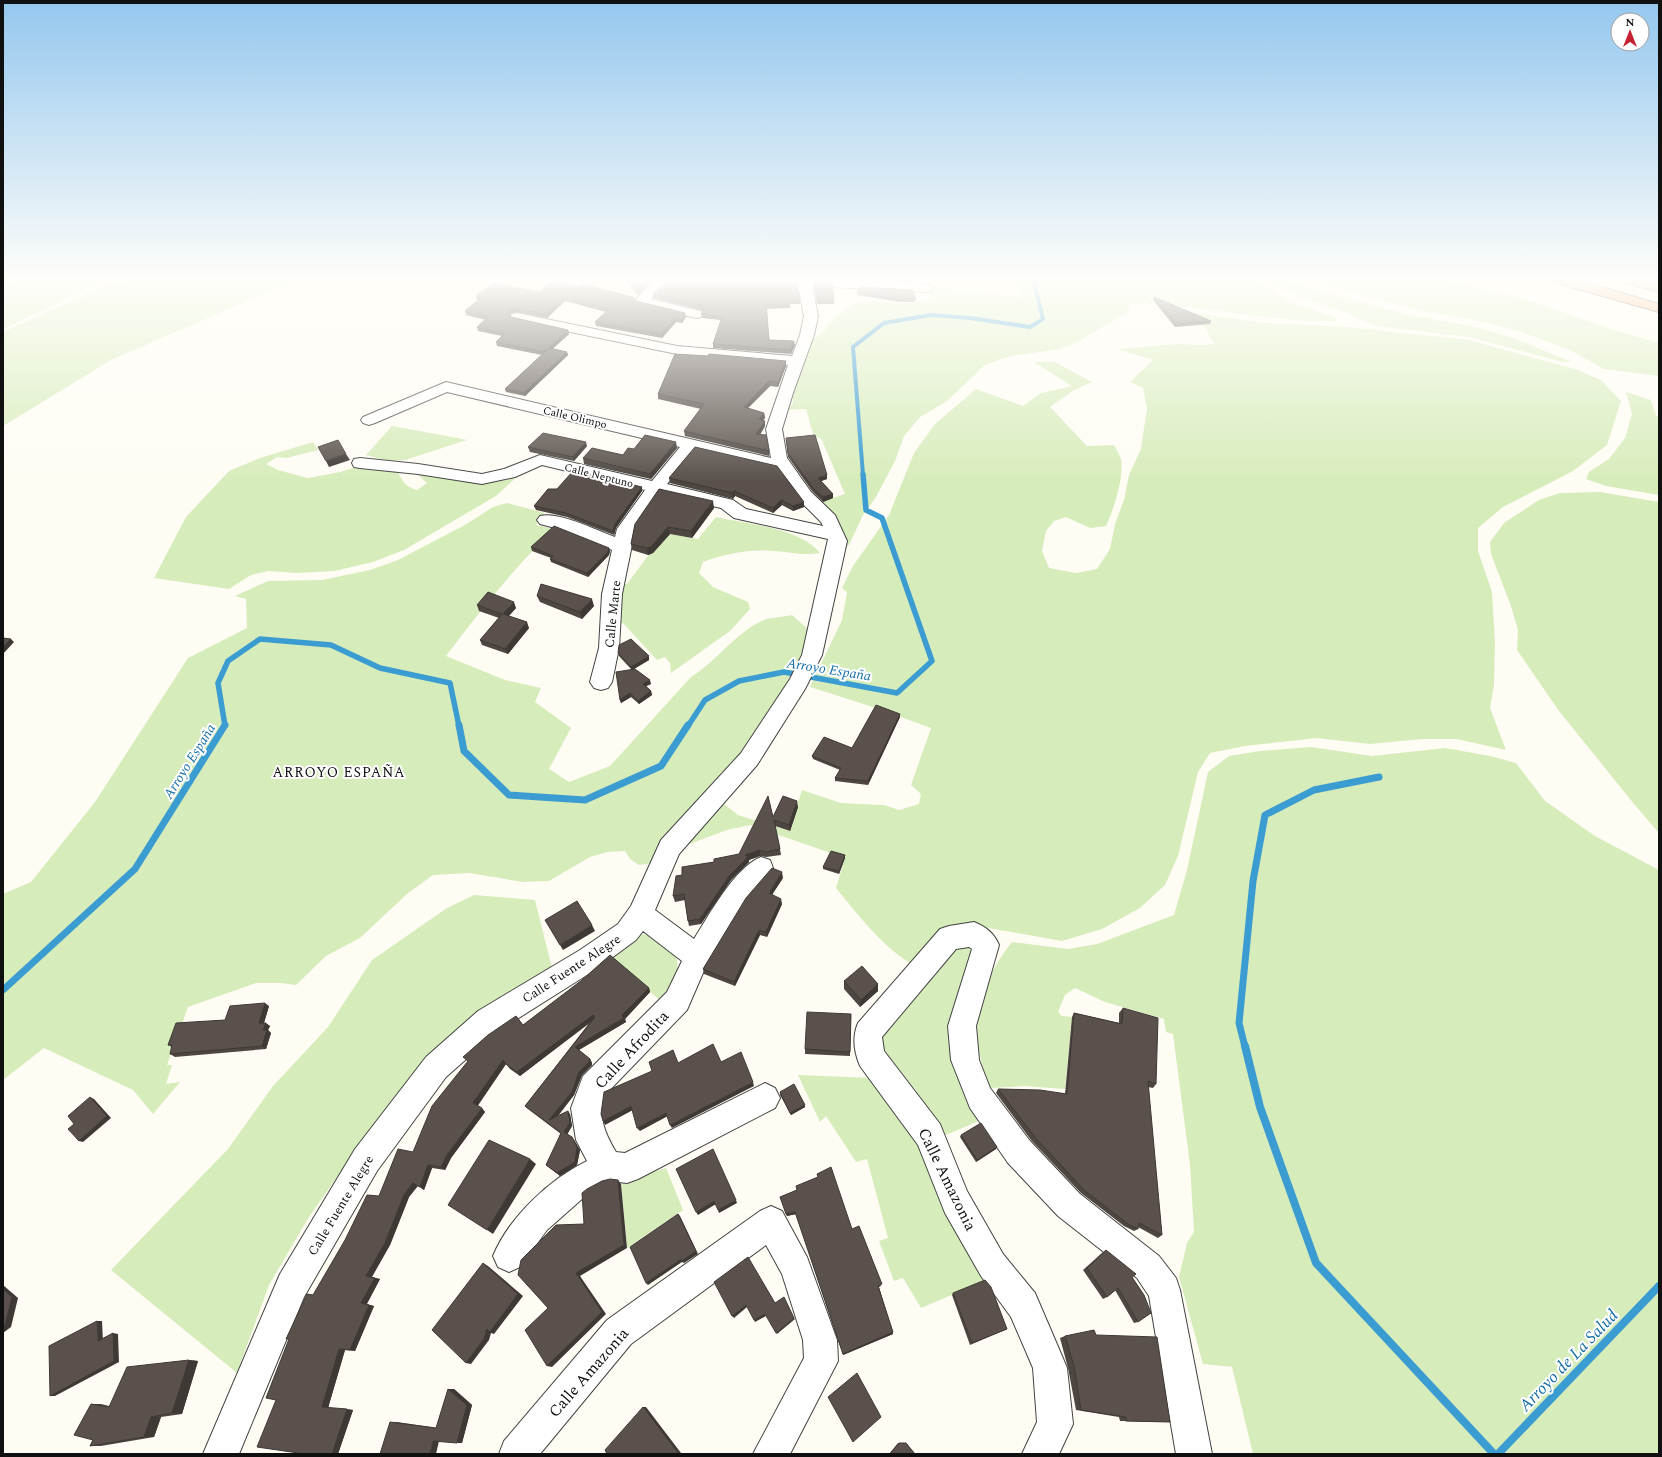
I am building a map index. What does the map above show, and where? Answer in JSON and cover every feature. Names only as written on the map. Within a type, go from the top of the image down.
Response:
[{"type":"street","points":[[658,346],[677,350],[797,361]]},
{"type":"street","name":"Calle Fuente Alegre","points":[[221,1454],[292,1286],[366,1160],[436,1067],[488,1021],[583,962],[627,932],[640,914],[670,847],[749,759],[798,683],[812,656],[838,541],[829,519],[806,496],[779,458],[774,429],[803,346]]},
{"type":"street","name":"Calle Olimpo","points":[[369,420],[446,387],[784,467]]},
{"type":"street","name":"Calle Marte","points":[[601,682],[609,648],[612,594],[626,529],[655,488],[692,444]]},
{"type":"street","name":"Calle Neptuno","points":[[360,463],[418,469],[482,479],[509,473],[540,460],[727,504],[740,514],[836,535]]},
{"type":"street","points":[[546,520],[565,525],[622,547]]},
{"type":"street","name":"Calle Afrodita","points":[[608,1166],[591,1140],[586,1108],[593,1086],[677,1001],[697,957],[737,894],[761,868]]},
{"type":"street","points":[[640,914],[697,957]]},
{"type":"street","name":"Calle Amazonia","points":[[1040,1454],[1054,1424],[1050,1368],[1023,1305],[992,1264],[956,1202],[929,1135],[870,1056],[868,1033],[949,938],[974,934],[986,945],[962,1026],[965,1060],[980,1098],[1019,1152],[1069,1205],[1148,1267],[1164,1290],[1194,1454]]},
{"type":"street","points":[[509,1256],[536,1219],[579,1181],[608,1166],[627,1168],[765,1098]]},
{"type":"street","name":"Calle Amazonia","points":[[517,1454],[619,1332],[770,1222],[796,1268],[820,1340],[821,1361],[771,1454]]},
{"type":"green space","points":[[3,346],[143,346],[111,360],[3,426]]},
{"type":"green space","points":[[809,346],[1068,346],[1061,349],[1010,356],[985,365],[947,401],[920,417],[904,436],[895,461],[876,497],[863,515],[849,545],[845,547],[821,502],[845,494],[821,438],[814,437],[806,409],[788,410],[793,403],[793,395]]},
{"type":"green space","points":[[1154,346],[1491,346],[1578,370],[1601,380],[1621,401],[1607,445],[1573,471],[1503,507],[1478,528],[1478,551],[1492,592],[1495,642],[1494,685],[1490,708],[1506,750],[1457,739],[1421,739],[1370,744],[1317,738],[1245,746],[1210,753],[1198,772],[1178,856],[1165,885],[1140,908],[1102,929],[1062,941],[966,924],[915,966],[903,959],[882,941],[836,888],[845,858],[750,825],[727,830],[684,846],[723,803],[738,815],[789,831],[802,790],[841,803],[884,805],[899,810],[919,804],[921,794],[911,785],[931,728],[876,708],[810,687],[842,620],[847,592],[842,588],[853,566],[889,515],[914,453],[935,424],[976,389],[1023,406],[1041,393],[1072,386],[1034,362],[1055,362],[1092,382],[1074,390],[1050,407],[1087,446],[1114,445],[1121,459],[1122,467],[1120,484],[1106,526],[1090,528],[1066,517],[1054,521],[1046,531],[1042,551],[1049,568],[1076,573],[1097,569],[1110,549],[1115,524],[1124,500],[1129,475],[1141,449],[1147,408],[1143,388],[1130,382],[1153,360],[1117,349]]},
{"type":"green space","points":[[1503,346],[1533,346],[1572,362],[1562,362]]},
{"type":"green space","points":[[1560,346],[1659,346],[1659,376],[1604,369]]},
{"type":"green space","points":[[1626,392],[1651,400],[1656,415],[1659,417],[1659,495],[1606,486],[1586,479],[1589,472],[1609,459],[1625,438],[1632,414]]},
{"type":"green space","points":[[392,426],[467,440],[405,460],[388,461],[366,455]]},
{"type":"green space","points":[[313,442],[318,450],[287,458],[277,457],[266,464],[278,470],[308,478],[357,467],[397,470],[402,480],[407,485],[417,490],[427,483],[416,473],[475,482],[521,473],[496,496],[404,550],[373,562],[334,571],[297,573],[269,571],[251,575],[229,589],[154,578],[186,517],[229,471],[260,458]]},
{"type":"green space","points":[[1600,492],[1659,502],[1659,833],[1559,711],[1517,650],[1518,630],[1511,606],[1491,554],[1490,542],[1504,523],[1539,500],[1560,493]]},
{"type":"green space","points":[[507,503],[545,513],[536,525],[555,529],[511,574],[446,656],[505,680],[541,688],[535,702],[571,728],[549,769],[569,782],[610,766],[691,677],[754,625],[767,619],[792,615],[808,629],[803,650],[785,687],[730,771],[691,807],[663,843],[652,863],[639,865],[630,859],[625,851],[608,852],[590,857],[549,881],[523,882],[469,873],[433,875],[407,894],[360,938],[326,956],[296,985],[281,983],[256,983],[188,1007],[167,1065],[172,1065],[166,1084],[180,1082],[153,1114],[133,1090],[44,1048],[3,1080],[3,894],[31,882],[95,802],[188,658],[247,628],[246,599],[235,596],[268,581],[322,580],[370,570],[398,560],[465,525],[493,507]]},
{"type":"green space","points":[[716,517],[786,532],[800,538],[820,553],[802,554],[773,551],[746,551],[728,554],[703,562],[699,573],[713,587],[748,602],[750,609],[730,631],[671,673],[670,663],[665,657],[657,660],[623,623],[614,627],[619,584],[627,584],[650,553],[653,553],[670,534],[698,539]]},
{"type":"green space","points":[[1311,747],[1372,756],[1445,748],[1490,756],[1516,763],[1545,801],[1595,836],[1659,870],[1659,1454],[1253,1454],[1232,1367],[1203,1364],[1179,1277],[1187,1243],[1194,1232],[1190,1165],[1173,1034],[1166,1032],[1164,1019],[1105,1002],[1075,988],[1065,995],[1058,1012],[1062,1016],[1072,1017],[1065,1089],[1025,1086],[990,1088],[979,1048],[977,1029],[978,1011],[990,977],[999,959],[1012,942],[1068,949],[1097,944],[1174,915],[1187,870],[1208,772],[1229,756],[1260,751]]},
{"type":"green space","points":[[474,895],[535,900],[552,968],[372,1127],[309,1217],[269,1285],[237,1373],[111,1270],[228,1149],[273,1086],[328,1027],[372,960],[447,908]]},
{"type":"green space","points":[[638,934],[649,935],[661,941],[672,950],[676,957],[678,964],[677,971],[671,987],[662,1002],[611,959]]},
{"type":"green space","points":[[974,944],[971,957],[981,1120],[946,1135],[936,1125],[915,1089],[885,1061],[882,1038],[889,1023],[953,946]]},
{"type":"green space","points":[[798,1075],[873,1078],[925,1146],[987,1280],[921,1308],[903,1278],[894,1281],[879,1241],[888,1238],[867,1159],[856,1162],[826,1116],[820,1122]]},
{"type":"green space","points":[[666,1168],[683,1210],[627,1248],[621,1181]]},
{"type":"building","points":[[515,346],[551,346],[544,352]]},
{"type":"building","points":[[739,346],[792,346],[791,350]]},
{"type":"building","points":[[549,348],[567,352],[524,393],[505,389]]},
{"type":"building","points":[[675,354],[708,356],[709,354],[786,361],[778,383],[769,381],[744,407],[764,413],[759,419],[765,421],[756,434],[766,435],[769,451],[684,431],[704,404],[658,394]]},
{"type":"building","points":[[543,433],[586,442],[573,457],[528,447]]},
{"type":"building","points":[[645,435],[676,442],[650,474],[583,458],[592,448],[623,455],[628,448],[634,449]]},
{"type":"building","points":[[815,435],[827,475],[818,478],[833,494],[823,497],[812,487],[788,453],[786,438]]},
{"type":"building","points":[[338,440],[346,454],[326,461],[318,447]]},
{"type":"building","points":[[695,447],[777,466],[804,502],[793,506],[781,500],[773,508],[734,491],[733,493],[669,478]]},
{"type":"building","points":[[573,471],[642,487],[615,524],[613,531],[566,513],[534,506],[548,489],[557,489]]},
{"type":"building","points":[[659,489],[713,501],[691,531],[668,527],[651,547],[647,548],[631,544],[635,524]]},
{"type":"building","points":[[554,526],[609,548],[608,552],[587,573],[550,559],[553,556],[531,547]]},
{"type":"building","points":[[541,584],[592,599],[580,612],[537,596]]},
{"type":"building","points":[[488,592],[514,602],[503,614],[527,622],[505,649],[480,640],[502,614],[477,605]]},
{"type":"building","points":[[3,638],[11,639],[3,647]]},
{"type":"building","points":[[631,639],[649,656],[631,667],[618,653],[619,645]]},
{"type":"building","points":[[635,669],[650,680],[643,684],[651,691],[638,701],[630,693],[620,700],[616,672]]},
{"type":"building","points":[[876,705],[900,714],[868,781],[835,778],[841,768],[812,756],[824,737],[852,748]]},
{"type":"building","points":[[768,796],[773,817],[783,796],[797,801],[789,825],[774,820],[780,849],[766,852],[760,850],[745,855],[748,857],[730,875],[700,919],[688,921],[684,894],[673,896],[676,876],[682,875],[682,867],[714,862],[714,859],[739,854]]},
{"type":"building","points":[[831,851],[845,855],[839,871],[823,867]]},
{"type":"building","points":[[772,868],[782,872],[769,893],[781,899],[766,932],[759,930],[734,982],[703,969],[746,898]]},
{"type":"building","points":[[577,901],[592,925],[560,945],[545,920]]},
{"type":"building","points":[[610,955],[649,988],[622,1015],[624,1018],[575,1047],[590,1059],[589,1062],[579,1072],[572,1092],[549,1120],[568,1111],[570,1123],[564,1132],[572,1137],[577,1147],[575,1162],[557,1173],[546,1165],[561,1133],[525,1106],[595,1017],[593,1015],[517,1072],[503,1060],[473,1103],[482,1108],[447,1155],[441,1167],[428,1165],[420,1187],[413,1183],[404,1195],[385,1243],[366,1276],[375,1278],[361,1303],[369,1305],[350,1350],[339,1349],[322,1407],[347,1409],[332,1454],[305,1454],[257,1447],[276,1400],[266,1398],[289,1339],[286,1339],[307,1294],[313,1295],[345,1240],[367,1195],[379,1196],[398,1149],[413,1152],[432,1106],[468,1061],[463,1057],[488,1035],[516,1016],[523,1025],[582,980]]},
{"type":"building","points":[[862,966],[878,984],[861,1000],[844,981]]},
{"type":"building","points":[[265,1003],[259,1023],[266,1023],[263,1030],[267,1030],[262,1046],[170,1054],[172,1045],[168,1045],[176,1023],[225,1020],[230,1006]]},
{"type":"building","points":[[1123,1008],[1158,1018],[1156,1084],[1148,1081],[1162,1235],[1139,1223],[1138,1229],[1128,1224],[1084,1190],[1034,1136],[998,1089],[1040,1090],[1067,1094],[1074,1013],[1122,1024]]},
{"type":"building","points":[[807,1012],[851,1014],[850,1052],[805,1049]]},
{"type":"building","points":[[713,1044],[721,1062],[741,1052],[753,1082],[670,1125],[666,1113],[637,1128],[631,1106],[603,1121],[601,1114],[604,1092],[652,1071],[649,1062],[673,1050],[678,1063]]},
{"type":"building","points":[[794,1084],[805,1105],[790,1113],[780,1092]]},
{"type":"building","points":[[90,1097],[107,1116],[79,1141],[68,1129],[74,1124],[68,1116]]},
{"type":"building","points":[[981,1123],[997,1147],[977,1160],[961,1135]]},
{"type":"building","points":[[489,1140],[530,1159],[487,1230],[448,1205]]},
{"type":"building","points":[[713,1149],[736,1200],[718,1210],[714,1201],[696,1212],[676,1169]]},
{"type":"building","points":[[831,1167],[852,1229],[859,1226],[882,1284],[878,1286],[893,1332],[843,1354],[795,1212],[786,1214],[780,1197],[797,1190],[796,1186],[818,1177],[817,1174]]},
{"type":"building","points":[[610,1179],[618,1180],[624,1245],[576,1273],[602,1312],[547,1366],[525,1330],[548,1308],[518,1275],[521,1260],[556,1225],[584,1224],[582,1193],[602,1181]]},
{"type":"building","points":[[678,1214],[696,1251],[682,1261],[681,1259],[646,1283],[630,1247]]},
{"type":"building","points":[[1106,1250],[1136,1274],[1132,1277],[1144,1295],[1151,1313],[1138,1322],[1118,1288],[1107,1297],[1087,1268]]},
{"type":"building","points":[[748,1257],[775,1303],[784,1297],[794,1318],[776,1333],[765,1314],[754,1320],[746,1305],[732,1316],[714,1282]]},
{"type":"building","points":[[483,1263],[518,1294],[490,1332],[487,1329],[484,1339],[466,1363],[432,1330]]},
{"type":"building","points":[[985,1280],[991,1287],[1007,1329],[972,1343],[953,1293]]},
{"type":"building","points":[[3,1289],[12,1297],[5,1326],[3,1328]]},
{"type":"building","points":[[97,1321],[98,1341],[113,1333],[114,1361],[50,1396],[49,1346]]},
{"type":"building","points":[[1094,1330],[1096,1335],[1157,1337],[1170,1422],[1126,1421],[1126,1417],[1081,1410],[1074,1366],[1065,1336]]},
{"type":"building","points":[[189,1360],[172,1413],[151,1417],[144,1437],[90,1446],[93,1440],[74,1435],[91,1404],[109,1407],[127,1367]]},
{"type":"building","points":[[857,1373],[881,1417],[853,1442],[828,1397]]},
{"type":"building","points":[[448,1389],[467,1405],[457,1443],[433,1441],[430,1454],[380,1454],[390,1422],[436,1428]]},
{"type":"building","points":[[643,1407],[679,1454],[607,1454],[605,1450]]},
{"type":"building","points":[[899,1443],[906,1443],[915,1454],[890,1454]]},
{"type":"waterway","name":"Arroyo España","points":[[854,346],[853,347],[863,475]]},
{"type":"waterway","name":"Arroyo España","points":[[688,726],[705,700],[739,681],[784,672],[897,693],[932,661],[882,518],[866,510],[863,474]]},
{"type":"waterway","name":"Arroyo España","points":[[225,725],[218,683],[228,661],[260,639],[331,645],[380,668],[450,683],[459,726]]},
{"type":"waterway","name":"Arroyo España","points":[[3,990],[135,869],[225,725]]},
{"type":"waterway","name":"Arroyo España","points":[[459,725],[464,751],[509,795],[585,800],[661,766],[688,725]]},
{"type":"waterway","points":[[1245,1047],[1239,1023],[1253,881],[1265,815],[1314,790],[1379,777]]},
{"type":"waterway","points":[[1245,1046],[1260,1107],[1316,1263],[1494,1454]]},
{"type":"waterway","name":"Arroyo de La Salud","points":[[1498,1454],[1659,1286]]},
{"type":"district","name":"ARROYO ESPAÑA","points":[[339,772]]}]
